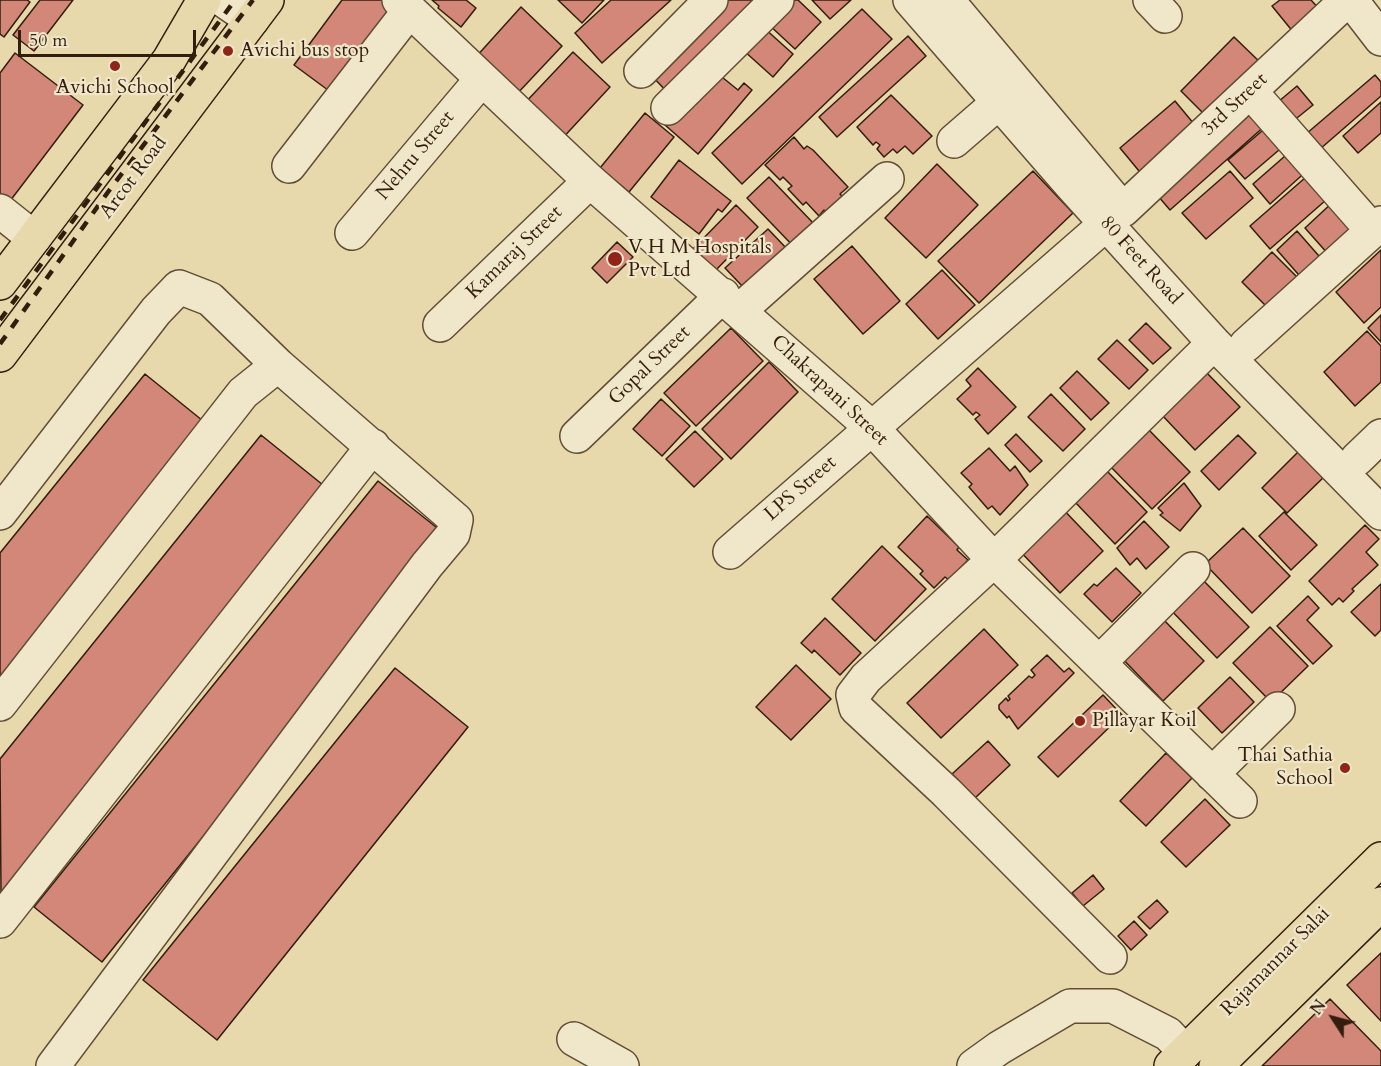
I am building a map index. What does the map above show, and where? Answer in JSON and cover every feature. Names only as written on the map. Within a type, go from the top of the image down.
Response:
[{"type":"main road","points":[[0,283],[169,60],[204,0]]},
{"type":"main road","name":"Arcot Road","points":[[0,355],[260,10]]},
{"type":"main road","name":"Rajamannar Salai","points":[[1178,1059],[1381,859]]},
{"type":"main road","name":"Rajamannar Salai","points":[[1231,1061],[1381,904]]},
{"type":"street","points":[[223,0],[260,10]]},
{"type":"street","points":[[641,71],[711,0]]},
{"type":"street","points":[[668,108],[777,0]]},
{"type":"street","name":"80 Feet Road","points":[[910,0],[999,102],[1246,345],[1381,484]]},
{"type":"street","name":"80 Feet Road","points":[[947,0],[1214,343],[1381,513]]},
{"type":"street","points":[[1349,0],[1381,39]]},
{"type":"street","name":"3rd Street","points":[[871,427],[1115,217],[1349,0]]},
{"type":"street","points":[[289,166],[404,5]]},
{"type":"street","name":"Chakrapani Street","points":[[404,5],[590,181],[871,427],[994,560],[1240,801]]},
{"type":"street","name":"Nehru Street","points":[[352,233],[481,80]]},
{"type":"street","points":[[1246,345],[1377,227],[1250,91]]},
{"type":"street","points":[[954,141],[999,102]]},
{"type":"street","name":"Gopal Street","points":[[577,436],[731,303],[887,179]]},
{"type":"street","name":"Kamaraj Street","points":[[440,325],[590,181]]},
{"type":"street","points":[[0,211],[34,238]]},
{"type":"street","points":[[0,513],[156,310],[179,287],[210,299],[278,365],[456,520],[453,534],[53,1066]]},
{"type":"street","points":[[1110,957],[946,792],[856,708],[853,695],[866,678],[994,560],[1214,343]]},
{"type":"street","points":[[0,704],[243,393],[278,365]]},
{"type":"street","name":"LPS Street","points":[[730,552],[871,427]]},
{"type":"street","points":[[1357,459],[1381,436]]},
{"type":"street","points":[[0,921],[373,446]]},
{"type":"street","points":[[1100,662],[1193,568]]},
{"type":"street","points":[[1212,774],[1278,709]]},
{"type":"street","points":[[974,1066],[999,1048],[1070,1006],[1113,1006],[1168,1034],[1178,1059]]},
{"type":"street","points":[[574,1039],[622,1066]]},
{"type":"building","points":[[0,0],[30,2],[4,37],[0,34]]},
{"type":"building","points":[[40,0],[73,0],[34,51],[13,35]]},
{"type":"building","points":[[342,0],[396,0],[336,96],[294,65]]},
{"type":"building","points":[[432,0],[466,0],[476,8],[461,27]]},
{"type":"building","points":[[558,0],[604,0],[582,23]]},
{"type":"building","points":[[611,0],[671,0],[602,63],[575,33]]},
{"type":"building","points":[[725,0],[766,0],[670,95],[651,75]]},
{"type":"building","points":[[789,0],[798,0],[821,22],[795,49],[767,23]]},
{"type":"building","points":[[812,0],[851,0],[830,19]]},
{"type":"building","points":[[1280,0],[1311,0],[1321,11],[1294,33],[1272,6]]},
{"type":"building","points":[[521,7],[562,46],[515,96],[475,58]]},
{"type":"building","points":[[862,9],[892,39],[742,184],[712,153]]},
{"type":"building","points":[[763,27],[793,54],[773,77],[743,50]]},
{"type":"building","points":[[908,36],[926,56],[837,137],[819,117]]},
{"type":"building","points":[[1234,37],[1265,67],[1211,121],[1181,91]]},
{"type":"building","points":[[573,52],[610,87],[559,142],[522,106]]},
{"type":"building","points":[[15,53],[83,105],[10,201],[0,193],[0,73]]},
{"type":"building","points":[[712,69],[738,90],[744,83],[752,90],[698,154],[665,125]]},
{"type":"building","points":[[1375,75],[1381,82],[1381,96],[1312,156],[1299,140]]},
{"type":"building","points":[[1297,86],[1313,105],[1287,126],[1272,107]]},
{"type":"building","points":[[891,95],[932,136],[913,154],[905,146],[897,153],[893,149],[884,157],[877,149],[880,145],[876,142],[873,145],[857,127]]},
{"type":"building","points":[[1175,101],[1199,130],[1144,177],[1120,148]]},
{"type":"building","points":[[1381,102],[1381,133],[1358,153],[1343,136]]},
{"type":"building","points":[[1249,103],[1267,124],[1170,210],[1152,189]]},
{"type":"building","points":[[645,113],[674,137],[629,192],[600,168]]},
{"type":"building","points":[[1269,125],[1286,144],[1245,179],[1228,160]]},
{"type":"building","points":[[794,137],[804,149],[807,146],[813,150],[848,187],[840,194],[850,204],[834,221],[824,210],[819,216],[806,202],[803,205],[788,189],[792,186],[783,177],[780,180],[765,165]]},
{"type":"building","points":[[1293,149],[1310,168],[1270,204],[1253,184]]},
{"type":"building","points":[[679,160],[731,201],[722,212],[718,209],[699,234],[651,197]]},
{"type":"building","points":[[937,164],[978,205],[926,258],[885,218]]},
{"type":"building","points":[[1314,170],[1334,193],[1270,249],[1250,226]]},
{"type":"building","points":[[1033,171],[1073,213],[979,303],[938,261]]},
{"type":"building","points":[[1230,171],[1253,198],[1206,239],[1182,213]]},
{"type":"building","points":[[769,177],[816,226],[798,251],[747,198]]},
{"type":"building","points":[[1334,201],[1359,228],[1329,255],[1305,228]]},
{"type":"building","points":[[736,205],[758,227],[714,272],[692,250]]},
{"type":"building","points":[[768,229],[788,250],[745,289],[725,268]]},
{"type":"building","points":[[1297,231],[1326,264],[1305,282],[1277,250]]},
{"type":"building","points":[[617,242],[633,257],[607,283],[592,268]]},
{"type":"building","points":[[852,246],[900,301],[863,334],[814,279]]},
{"type":"building","points":[[1381,250],[1381,307],[1364,323],[1336,292]]},
{"type":"building","points":[[1272,252],[1299,279],[1269,309],[1242,282]]},
{"type":"building","points":[[942,270],[975,305],[938,339],[906,304]]},
{"type":"building","points":[[1381,315],[1381,342],[1368,328]]},
{"type":"building","points":[[1146,323],[1171,348],[1153,364],[1129,340]]},
{"type":"building","points":[[731,328],[763,361],[696,426],[664,393]]},
{"type":"building","points":[[1367,331],[1381,346],[1381,382],[1355,406],[1324,372]]},
{"type":"building","points":[[1117,340],[1148,370],[1129,389],[1098,359]]},
{"type":"building","points":[[769,362],[798,392],[731,459],[702,429]]},
{"type":"building","points":[[978,368],[1016,407],[988,434],[975,419],[980,415],[976,412],[973,415],[957,399],[971,386],[966,380]]},
{"type":"building","points":[[1077,371],[1109,403],[1091,420],[1060,388]]},
{"type":"building","points":[[1205,371],[1240,407],[1195,450],[1161,414]]},
{"type":"building","points":[[145,374],[213,429],[0,694],[0,553]]},
{"type":"building","points":[[1051,394],[1085,429],[1063,451],[1028,417]]},
{"type":"building","points":[[661,399],[690,426],[662,456],[633,429]]},
{"type":"building","points":[[1147,428],[1190,472],[1152,509],[1109,465]]},
{"type":"building","points":[[695,431],[723,459],[694,487],[666,459]]},
{"type":"building","points":[[1016,434],[1042,461],[1030,472],[1005,445]]},
{"type":"building","points":[[261,435],[328,489],[1,895],[0,759]]},
{"type":"building","points":[[1238,435],[1256,453],[1219,490],[1201,471]]},
{"type":"building","points":[[989,448],[1010,471],[1015,466],[1028,485],[1000,515],[992,506],[988,509],[969,487],[972,484],[961,473]]},
{"type":"building","points":[[1302,448],[1327,474],[1287,513],[1262,488]]},
{"type":"building","points":[[1107,471],[1147,512],[1115,544],[1075,502]]},
{"type":"building","points":[[378,481],[446,535],[102,962],[34,907]]},
{"type":"building","points":[[1184,483],[1201,506],[1180,531],[1160,515],[1163,513],[1158,508]]},
{"type":"building","points":[[1058,504],[1103,551],[1060,593],[1015,546]]},
{"type":"building","points":[[1284,512],[1317,545],[1291,570],[1259,536]]},
{"type":"building","points":[[927,516],[959,547],[957,550],[968,560],[949,580],[945,577],[934,588],[920,574],[923,571],[898,547]]},
{"type":"building","points":[[1144,521],[1169,547],[1146,569],[1137,558],[1130,565],[1117,548]]},
{"type":"building","points":[[1365,525],[1379,539],[1366,552],[1378,565],[1352,589],[1354,591],[1343,602],[1339,598],[1332,605],[1309,581]]},
{"type":"building","points":[[1243,528],[1290,576],[1252,613],[1205,564]]},
{"type":"building","points":[[882,546],[926,589],[875,641],[832,599]]},
{"type":"building","points":[[1116,568],[1141,593],[1112,622],[1084,594],[1094,584],[1097,586]]},
{"type":"building","points":[[1198,575],[1249,627],[1217,658],[1167,606]]},
{"type":"building","points":[[1381,584],[1381,630],[1375,636],[1351,612]]},
{"type":"building","points":[[1308,596],[1319,608],[1307,620],[1332,646],[1313,664],[1277,626]]},
{"type":"building","points":[[1159,615],[1204,661],[1163,701],[1119,655]]},
{"type":"building","points":[[825,618],[861,653],[840,675],[814,650],[812,653],[801,643]]},
{"type":"building","points":[[1270,627],[1308,666],[1271,702],[1233,663]]},
{"type":"building","points":[[984,629],[1018,665],[941,738],[907,703]]},
{"type":"building","points":[[1047,655],[1064,672],[1069,668],[1074,673],[1018,729],[1009,716],[1007,718],[999,709],[999,705],[1006,698],[1008,701],[1010,699],[1008,696],[1029,676],[1032,678],[1035,675],[1031,670]]},
{"type":"building","points":[[796,665],[831,699],[791,740],[756,707]]},
{"type":"building","points":[[395,668],[468,727],[217,1040],[143,980]]},
{"type":"building","points":[[1230,677],[1254,702],[1222,733],[1198,708]]},
{"type":"building","points":[[1103,695],[1122,715],[1058,777],[1038,757]]},
{"type":"building","points":[[988,741],[1010,765],[975,798],[952,774]]},
{"type":"building","points":[[1166,753],[1192,778],[1146,826],[1120,801]]},
{"type":"building","points":[[1205,799],[1230,825],[1186,867],[1161,842]]},
{"type":"building","points":[[1093,875],[1104,889],[1083,906],[1072,893]]},
{"type":"building","points":[[1157,900],[1168,912],[1150,929],[1138,917]]},
{"type":"building","points":[[1134,921],[1147,935],[1131,950],[1118,936]]},
{"type":"building","points":[[1381,953],[1381,1021],[1347,985]]},
{"type":"building","points":[[1330,999],[1381,1051],[1381,1066],[1262,1066]]},
{"type":"railway","points":[[0,320],[235,0]]},
{"type":"railway","points":[[0,344],[108,192],[253,0]]},
{"type":"place","name":"Avichi bus stop","points":[[228,51]]},
{"type":"place","name":"Avichi School","points":[[115,66]]},
{"type":"place","name":"V H M Hospitals Pvt Ltd","points":[[615,259]]},
{"type":"place","name":"Pillayar Koil","points":[[1080,721]]},
{"type":"place","name":"Thai Sathia School","points":[[1345,768]]}]
